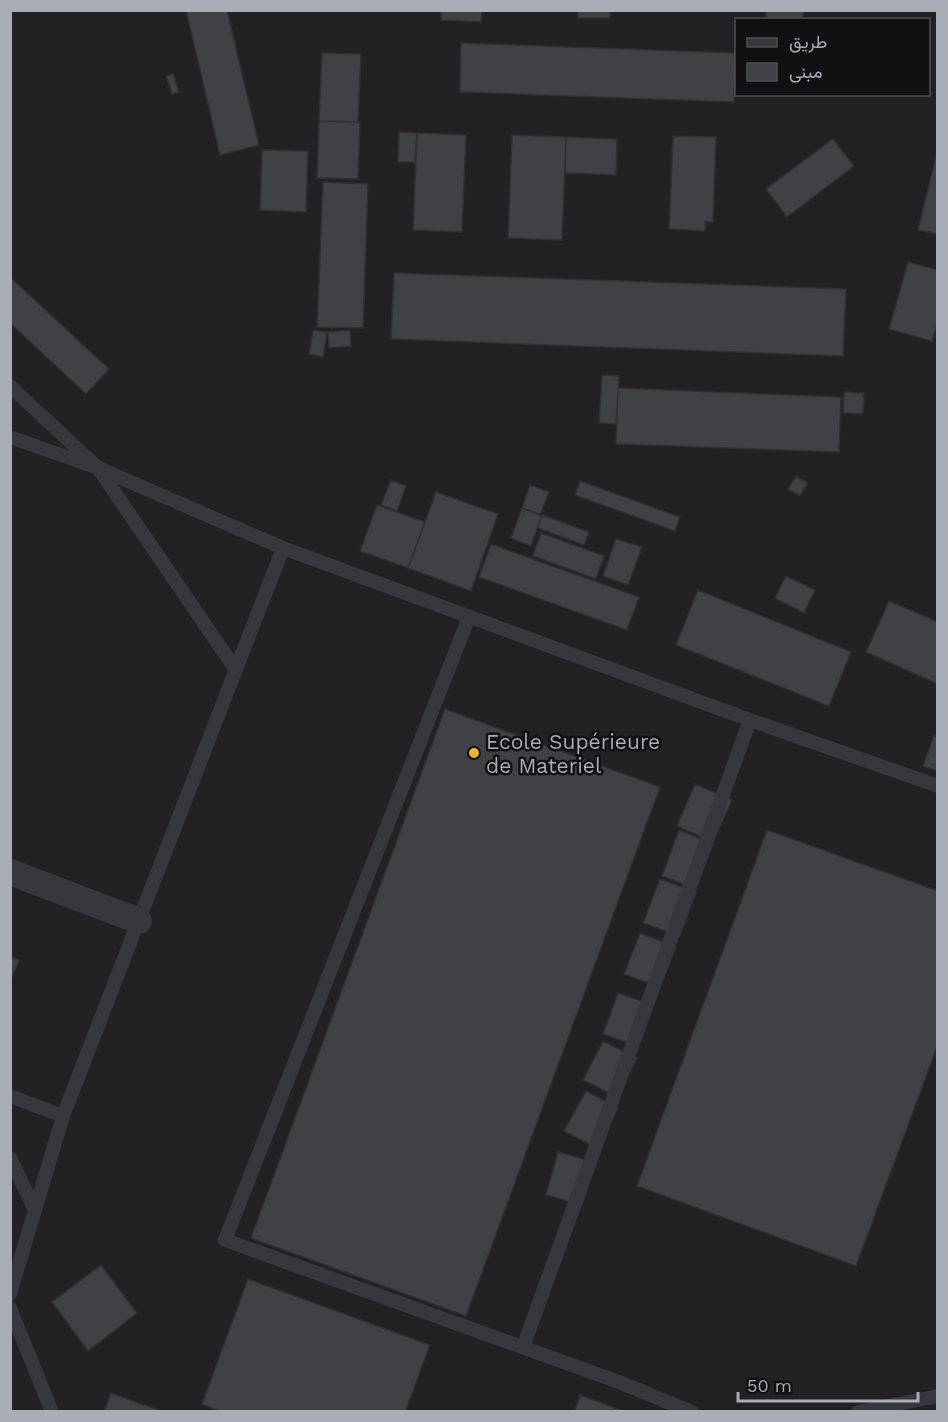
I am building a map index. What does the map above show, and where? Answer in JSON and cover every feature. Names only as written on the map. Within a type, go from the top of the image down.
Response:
[{"type":"street","points":[[10,872],[139,921]]},
{"type":"lane","points":[[10,386],[98,468],[236,670]]},
{"type":"lane","points":[[10,437],[98,468],[283,548],[750,720],[938,786]]},
{"type":"lane","points":[[10,1294],[63,1116],[283,548]]},
{"type":"lane","points":[[469,617],[225,1240],[619,1382],[692,1412]]},
{"type":"lane","points":[[523,1347],[750,720]]},
{"type":"lane","points":[[10,1096],[63,1116]]},
{"type":"lane","points":[[10,1158],[35,1210]]},
{"type":"lane","points":[[10,1308],[52,1412]]},
{"type":"lane","points":[[858,1412],[938,1396]]},
{"type":"shaded area","name":"Ecole Supérieure de Materiel","points":[[11,11],[937,11],[937,1411],[11,1411]]},
{"type":"building","points":[[186,10],[227,10],[259,145],[220,155]]},
{"type":"building","points":[[441,10],[482,10],[481,22],[441,20]]},
{"type":"building","points":[[578,10],[610,10],[610,18],[578,18]]},
{"type":"building","points":[[767,10],[804,10],[802,18],[765,18]]},
{"type":"building","points":[[461,43],[735,53],[734,102],[460,92]]},
{"type":"building","points":[[322,53],[361,54],[358,122],[319,121]]},
{"type":"building","points":[[173,74],[179,92],[172,94],[166,76]]},
{"type":"building","points":[[319,121],[360,122],[358,179],[317,178]]},
{"type":"building","points":[[399,132],[417,133],[415,162],[398,162]]},
{"type":"building","points":[[417,133],[466,135],[462,232],[413,230]]},
{"type":"building","points":[[512,135],[566,137],[562,240],[508,238]]},
{"type":"building","points":[[673,136],[716,137],[713,222],[705,222],[705,231],[669,229]]},
{"type":"building","points":[[566,137],[617,139],[616,175],[565,173]]},
{"type":"building","points":[[833,139],[854,166],[787,217],[766,189]]},
{"type":"building","points":[[938,148],[938,234],[918,230]]},
{"type":"building","points":[[262,150],[308,151],[306,212],[260,210]]},
{"type":"building","points":[[323,182],[368,184],[363,328],[317,327]]},
{"type":"building","points":[[908,262],[938,270],[938,322],[932,341],[889,329]]},
{"type":"building","points":[[394,273],[846,289],[843,356],[391,339]]},
{"type":"building","points":[[10,277],[109,369],[86,394],[10,323]]},
{"type":"building","points":[[313,330],[327,332],[323,357],[309,354]]},
{"type":"building","points":[[350,330],[351,346],[329,348],[328,332]]},
{"type":"building","points":[[602,375],[619,376],[616,424],[599,423]]},
{"type":"building","points":[[618,388],[841,397],[839,452],[616,444]]},
{"type":"building","points":[[844,392],[864,393],[863,414],[843,413]]},
{"type":"building","points":[[796,476],[808,483],[800,496],[788,489]]},
{"type":"building","points":[[391,480],[406,486],[397,511],[381,505]]},
{"type":"building","points":[[580,481],[680,517],[675,531],[575,495]]},
{"type":"building","points":[[530,485],[549,492],[540,515],[522,508]]},
{"type":"building","points":[[436,492],[498,514],[471,591],[408,568]]},
{"type":"building","points":[[377,505],[425,522],[408,568],[360,551]]},
{"type":"building","points":[[522,508],[542,515],[531,546],[511,538]]},
{"type":"building","points":[[542,515],[589,532],[584,545],[538,528]]},
{"type":"building","points":[[541,533],[604,556],[596,579],[533,556]]},
{"type":"building","points":[[616,539],[642,547],[628,585],[603,576]]},
{"type":"building","points":[[491,544],[639,597],[627,630],[479,577]]},
{"type":"building","points":[[786,576],[815,590],[804,613],[775,598]]},
{"type":"building","points":[[698,590],[851,652],[829,706],[676,645]]},
{"type":"building","points":[[889,601],[938,622],[938,684],[866,652]]},
{"type":"building","points":[[445,709],[660,787],[466,1316],[251,1238]]},
{"type":"building","points":[[934,736],[938,737],[938,771],[923,766]]},
{"type":"building","points":[[695,784],[732,800],[713,842],[677,826]]},
{"type":"building","points":[[679,830],[713,844],[696,889],[662,876]]},
{"type":"building","points":[[767,830],[938,891],[938,1044],[856,1266],[637,1186]]},
{"type":"building","points":[[660,879],[696,892],[680,936],[643,923]]},
{"type":"building","points":[[640,933],[676,947],[660,987],[624,974]]},
{"type":"building","points":[[10,956],[19,960],[10,982]]},
{"type":"building","points":[[618,993],[653,1005],[638,1046],[603,1034]]},
{"type":"building","points":[[603,1041],[637,1058],[617,1097],[583,1080]]},
{"type":"building","points":[[586,1091],[618,1108],[597,1148],[564,1131]]},
{"type":"building","points":[[558,1152],[594,1162],[582,1205],[546,1195]]},
{"type":"building","points":[[101,1265],[137,1313],[88,1351],[52,1302]]},
{"type":"building","points":[[248,1279],[430,1345],[405,1412],[221,1412],[202,1404]]},
{"type":"building","points":[[111,1393],[164,1412],[104,1412]]},
{"type":"building","points":[[580,1395],[626,1412],[579,1412],[575,1410]]},
{"type":"place","name":"Ecole Supérieure de Materiel","points":[[474,753]]}]
